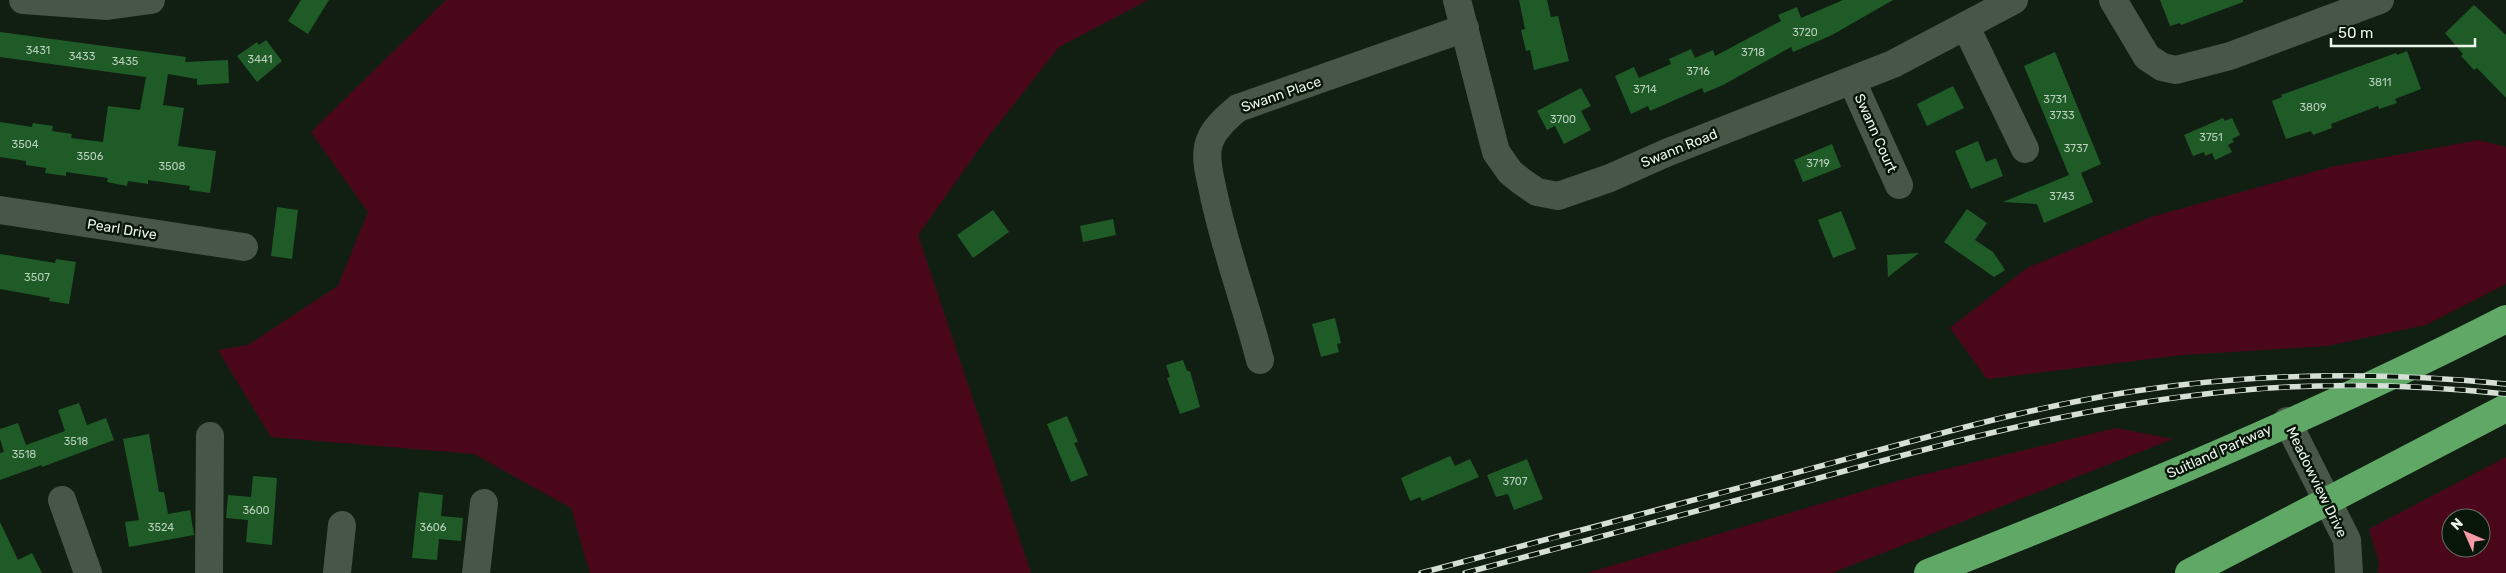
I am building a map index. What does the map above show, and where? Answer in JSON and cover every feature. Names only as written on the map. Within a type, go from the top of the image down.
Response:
[{"type":"highway","name":"Suitland Parkway","points":[[1928,573],[2146,484],[2378,381],[2506,319]]},
{"type":"highway","points":[[2188,573],[2506,408]]},
{"type":"street","points":[[23,0],[107,6],[151,0]]},
{"type":"street","name":"Swann Road","points":[[1458,0],[1496,152],[1510,172],[1537,192],[1558,196],[1610,178],[1674,150],[1893,64],[2014,0]]},
{"type":"street","points":[[2113,0],[2147,57],[2162,67],[2176,70],[2230,56],[2380,0]]},
{"type":"street","points":[[1966,27],[2025,149]]},
{"type":"street","name":"Swann Place","points":[[1260,360],[1249,316],[1222,232],[1209,169],[1208,146],[1216,130],[1238,108],[1465,28]]},
{"type":"street","name":"Swann Court","points":[[1852,81],[1899,185]]},
{"type":"street","name":"Pearl Drive","points":[[0,210],[244,248]]},
{"type":"street","name":"Meadowview Drive","points":[[2288,421],[2347,540],[2350,573]]},
{"type":"street","points":[[209,573],[210,436]]},
{"type":"street","points":[[62,500],[88,573]]},
{"type":"street","points":[[476,573],[484,503]]},
{"type":"street","points":[[337,573],[342,525]]},
{"type":"shaded area","points":[[446,0],[1148,0],[1059,47],[984,142],[918,235],[1031,573],[590,573],[571,508],[474,454],[271,437],[218,350],[248,345],[338,286],[368,212],[311,132]]},
{"type":"shaded area","points":[[2479,140],[2506,147],[2506,284],[2426,325],[2327,346],[2182,355],[1987,379],[1950,328],[2027,268],[2151,217],[2331,167]]},
{"type":"shaded area","points":[[2116,428],[2173,439],[1832,573],[1587,573],[1901,480]]},
{"type":"shaded area","points":[[2506,457],[2506,573],[2378,573],[2379,562],[2369,529]]},
{"type":"building","points":[[301,0],[329,0],[308,34],[288,21]]},
{"type":"building","points":[[1519,0],[1547,0],[1551,17],[1558,16],[1569,61],[1534,70],[1530,50],[1526,51],[1521,30],[1525,29]]},
{"type":"building","points":[[1843,0],[1893,0],[1832,35],[1793,52],[1791,47],[1723,85],[1704,93],[1702,88],[1650,111],[1648,106],[1631,114],[1615,76],[1634,67],[1639,78],[1671,64],[1669,59],[1691,49],[1695,58],[1713,50],[1715,56],[1781,21],[1778,15],[1797,7],[1801,18]]},
{"type":"building","points":[[2160,0],[2243,0],[2243,2],[2181,25],[2180,23],[2170,26]]},
{"type":"building","points":[[2474,5],[2506,35],[2506,98],[2477,68],[2474,70],[2461,56],[2463,54],[2445,33]]},
{"type":"building","points":[[0,32],[186,57],[185,62],[228,60],[229,83],[197,85],[197,79],[168,74],[163,105],[184,108],[178,146],[216,151],[210,193],[189,190],[190,186],[148,180],[148,184],[128,181],[127,186],[107,182],[108,178],[66,172],[66,176],[45,173],[46,168],[26,165],[26,161],[0,157],[0,122],[32,127],[33,123],[53,126],[52,131],[72,134],[71,138],[103,142],[108,106],[140,110],[146,77],[0,57]]},
{"type":"building","points":[[266,40],[282,61],[257,82],[237,56],[257,42],[259,45]]},
{"type":"building","points":[[2407,51],[2421,89],[2395,99],[2397,103],[2379,109],[2378,106],[2331,124],[2332,128],[2313,135],[2311,131],[2286,139],[2272,101],[2282,97],[2281,95],[2396,53],[2397,55]]},
{"type":"building","points":[[2055,52],[2101,164],[2081,173],[2093,202],[2044,223],[2037,204],[2003,202],[2069,175],[2024,66]]},
{"type":"building","points":[[1953,86],[1964,108],[1927,126],[1917,104]]},
{"type":"building","points":[[1581,88],[1591,106],[1581,111],[1591,130],[1564,144],[1555,126],[1547,130],[1537,111]]},
{"type":"building","points":[[2223,118],[2225,121],[2232,118],[2240,135],[2232,139],[2234,142],[2228,145],[2232,152],[2215,160],[2212,153],[2205,156],[2204,152],[2193,156],[2184,135]]},
{"type":"building","points":[[1978,141],[1986,162],[1996,158],[2003,176],[1971,189],[1955,151]]},
{"type":"building","points":[[1832,144],[1841,167],[1803,182],[1794,160]]},
{"type":"building","points":[[277,207],[298,210],[292,259],[271,256]]},
{"type":"building","points":[[1967,209],[1987,223],[1975,240],[1993,252],[2005,270],[1994,277],[1944,242]]},
{"type":"building","points":[[993,210],[1009,232],[973,258],[957,235]]},
{"type":"building","points":[[1841,211],[1856,249],[1833,258],[1818,220]]},
{"type":"building","points":[[1113,219],[1116,235],[1083,242],[1080,226]]},
{"type":"building","points":[[1919,253],[1888,277],[1887,255]]},
{"type":"building","points":[[0,254],[55,263],[56,259],[76,262],[69,304],[49,301],[50,298],[0,289]]},
{"type":"building","points":[[1335,318],[1341,343],[1337,344],[1339,352],[1321,357],[1312,324]]},
{"type":"building","points":[[1183,360],[1187,371],[1190,371],[1200,407],[1180,414],[1167,378],[1170,377],[1166,365]]},
{"type":"building","points":[[79,403],[87,425],[106,418],[114,440],[42,467],[42,465],[0,480],[0,453],[4,452],[0,439],[0,429],[18,423],[26,445],[65,431],[58,410]]},
{"type":"building","points":[[1067,416],[1078,442],[1074,443],[1088,475],[1071,482],[1047,424]]},
{"type":"building","points":[[149,434],[159,492],[164,492],[168,514],[190,510],[194,535],[129,547],[125,522],[139,520],[123,439]]},
{"type":"building","points":[[1450,456],[1455,466],[1470,459],[1479,477],[1422,501],[1420,497],[1410,501],[1401,478]]},
{"type":"building","points":[[1527,459],[1543,499],[1514,510],[1508,494],[1496,497],[1487,475]]},
{"type":"building","points":[[253,476],[277,478],[272,545],[246,542],[248,520],[226,518],[228,495],[251,497]]},
{"type":"building","points":[[419,492],[443,495],[441,516],[463,518],[461,541],[439,539],[437,560],[412,558]]},
{"type":"building","points":[[0,522],[18,560],[32,553],[42,573],[0,573]]},
{"type":"railway","points":[[1421,573],[1935,435],[2009,416],[2084,400],[2136,391],[2241,379],[2347,376],[2400,377],[2506,384]]},
{"type":"railway","points":[[1465,573],[1899,456],[2096,410],[2197,395],[2312,386],[2390,386],[2506,394]]}]
